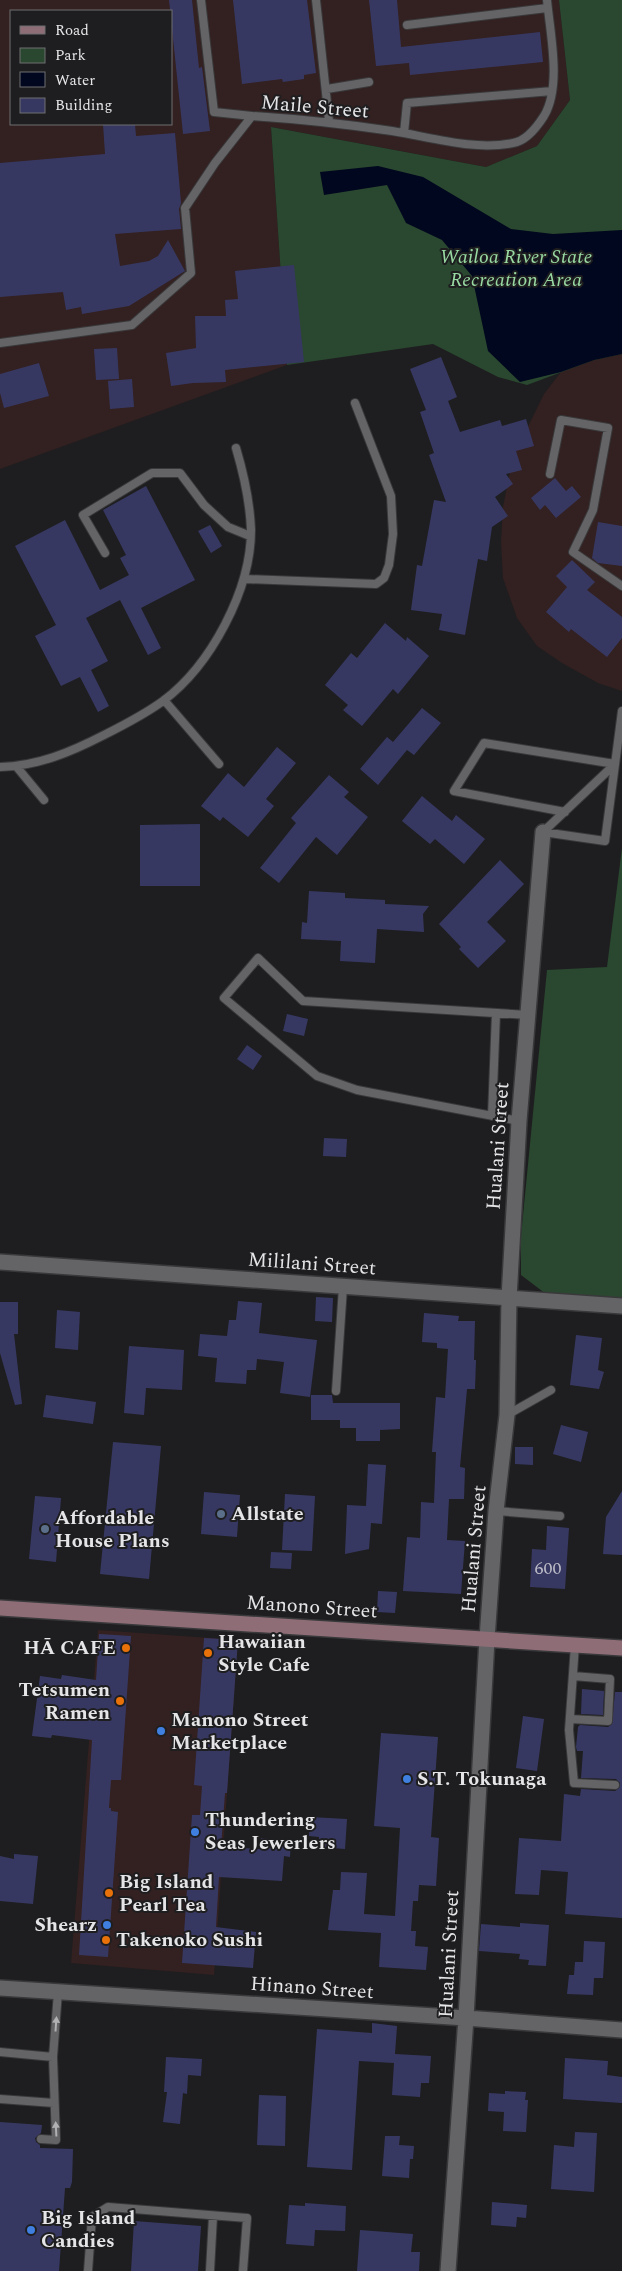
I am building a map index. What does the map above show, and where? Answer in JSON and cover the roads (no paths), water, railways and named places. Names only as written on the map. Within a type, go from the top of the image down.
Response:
[{"type":"street","name":"Hualani Street","points":[[448,2271],[466,2018],[486,1639],[496,1511],[507,1415],[509,1298],[518,1121],[543,832]]},
{"type":"street","name":"Mililani Street","points":[[0,1262],[622,1306]]},
{"type":"street","name":"Manono Street","points":[[0,1608],[622,1648]]},
{"type":"street","name":"Hinano Street","points":[[0,1988],[622,2030]]},
{"type":"lane","points":[[201,0],[214,112],[252,116]]},
{"type":"lane","points":[[316,0],[329,121]]},
{"type":"lane","points":[[407,25],[547,4]]},
{"type":"lane","name":"Maile Street","points":[[0,344],[132,325],[191,274],[185,208],[215,163],[252,116],[329,121],[473,144],[515,143],[526,136],[545,115],[552,91],[554,70],[547,4]]},
{"type":"lane","points":[[327,89],[370,82]]},
{"type":"lane","points":[[404,133],[407,103],[552,91]]},
{"type":"lane","points":[[245,579],[376,584],[384,578],[388,566],[393,534],[391,496],[355,403]]},
{"type":"lane","points":[[550,474],[561,420],[608,428],[593,510],[573,552],[622,586]]},
{"type":"lane","points":[[0,767],[16,766],[73,751],[125,724],[164,700],[205,658],[222,629],[245,579],[250,536],[248,501],[236,448]]},
{"type":"lane","points":[[105,553],[83,515],[152,473],[180,473],[204,505],[228,527],[250,536]]},
{"type":"lane","points":[[164,700],[219,764]]},
{"type":"lane","points":[[543,832],[605,841],[622,711]]},
{"type":"lane","points":[[565,812],[454,791],[484,742],[615,764]]},
{"type":"lane","points":[[543,832],[615,764]]},
{"type":"lane","points":[[16,766],[44,800]]},
{"type":"lane","points":[[518,1121],[357,1090],[317,1076],[224,998],[258,958],[303,1001],[528,1015]]},
{"type":"lane","points":[[492,1116],[496,1013]]},
{"type":"lane","points":[[336,1391],[343,1287]]},
{"type":"lane","points":[[507,1415],[551,1390]]},
{"type":"lane","points":[[496,1511],[560,1516]]},
{"type":"lane","points":[[575,1645],[570,1719],[570,1753],[574,1783],[615,1785]]},
{"type":"lane","points":[[570,1719],[608,1721],[610,1679],[573,1676]]},
{"type":"lane","points":[[41,2139],[56,2140],[53,2057],[58,1992]]},
{"type":"lane","points":[[0,2052],[53,2057]]},
{"type":"lane","points":[[0,2099],[54,2103]]},
{"type":"lane","points":[[88,2271],[92,2218],[108,2207],[246,2218],[243,2271]]},
{"type":"lane","points":[[210,2271],[213,2216]]},
{"type":"water","points":[[378,166],[423,177],[511,229],[553,234],[622,230],[622,354],[594,360],[561,372],[520,382],[488,351],[472,276],[442,240],[406,223],[387,185],[324,195],[320,172]]},
{"type":"place","name":"Allstate","points":[[221,1514]]},
{"type":"place","name":"Affordable House Plans","points":[[45,1529]]},
{"type":"place","name":"HĀ CAFE","points":[[126,1648]]},
{"type":"place","name":"Hawaiian Style Cafe","points":[[208,1653]]},
{"type":"place","name":"Tetsumen Ramen","points":[[120,1701]]},
{"type":"place","name":"Manono Street Marketplace","points":[[161,1731]]},
{"type":"place","name":"S.T. Tokunaga","points":[[407,1779]]},
{"type":"place","name":"Thundering Seas Jewerlers","points":[[195,1832]]},
{"type":"place","name":"Big Island Pearl Tea","points":[[109,1893]]},
{"type":"place","name":"Shearz","points":[[107,1925]]},
{"type":"place","name":"Takenoko Sushi","points":[[106,1940]]},
{"type":"place","name":"Big Island Candies","points":[[31,2230]]},
{"type":"park label","name":"Wailoa River State Recreation Area","points":[[516,268]]}]
